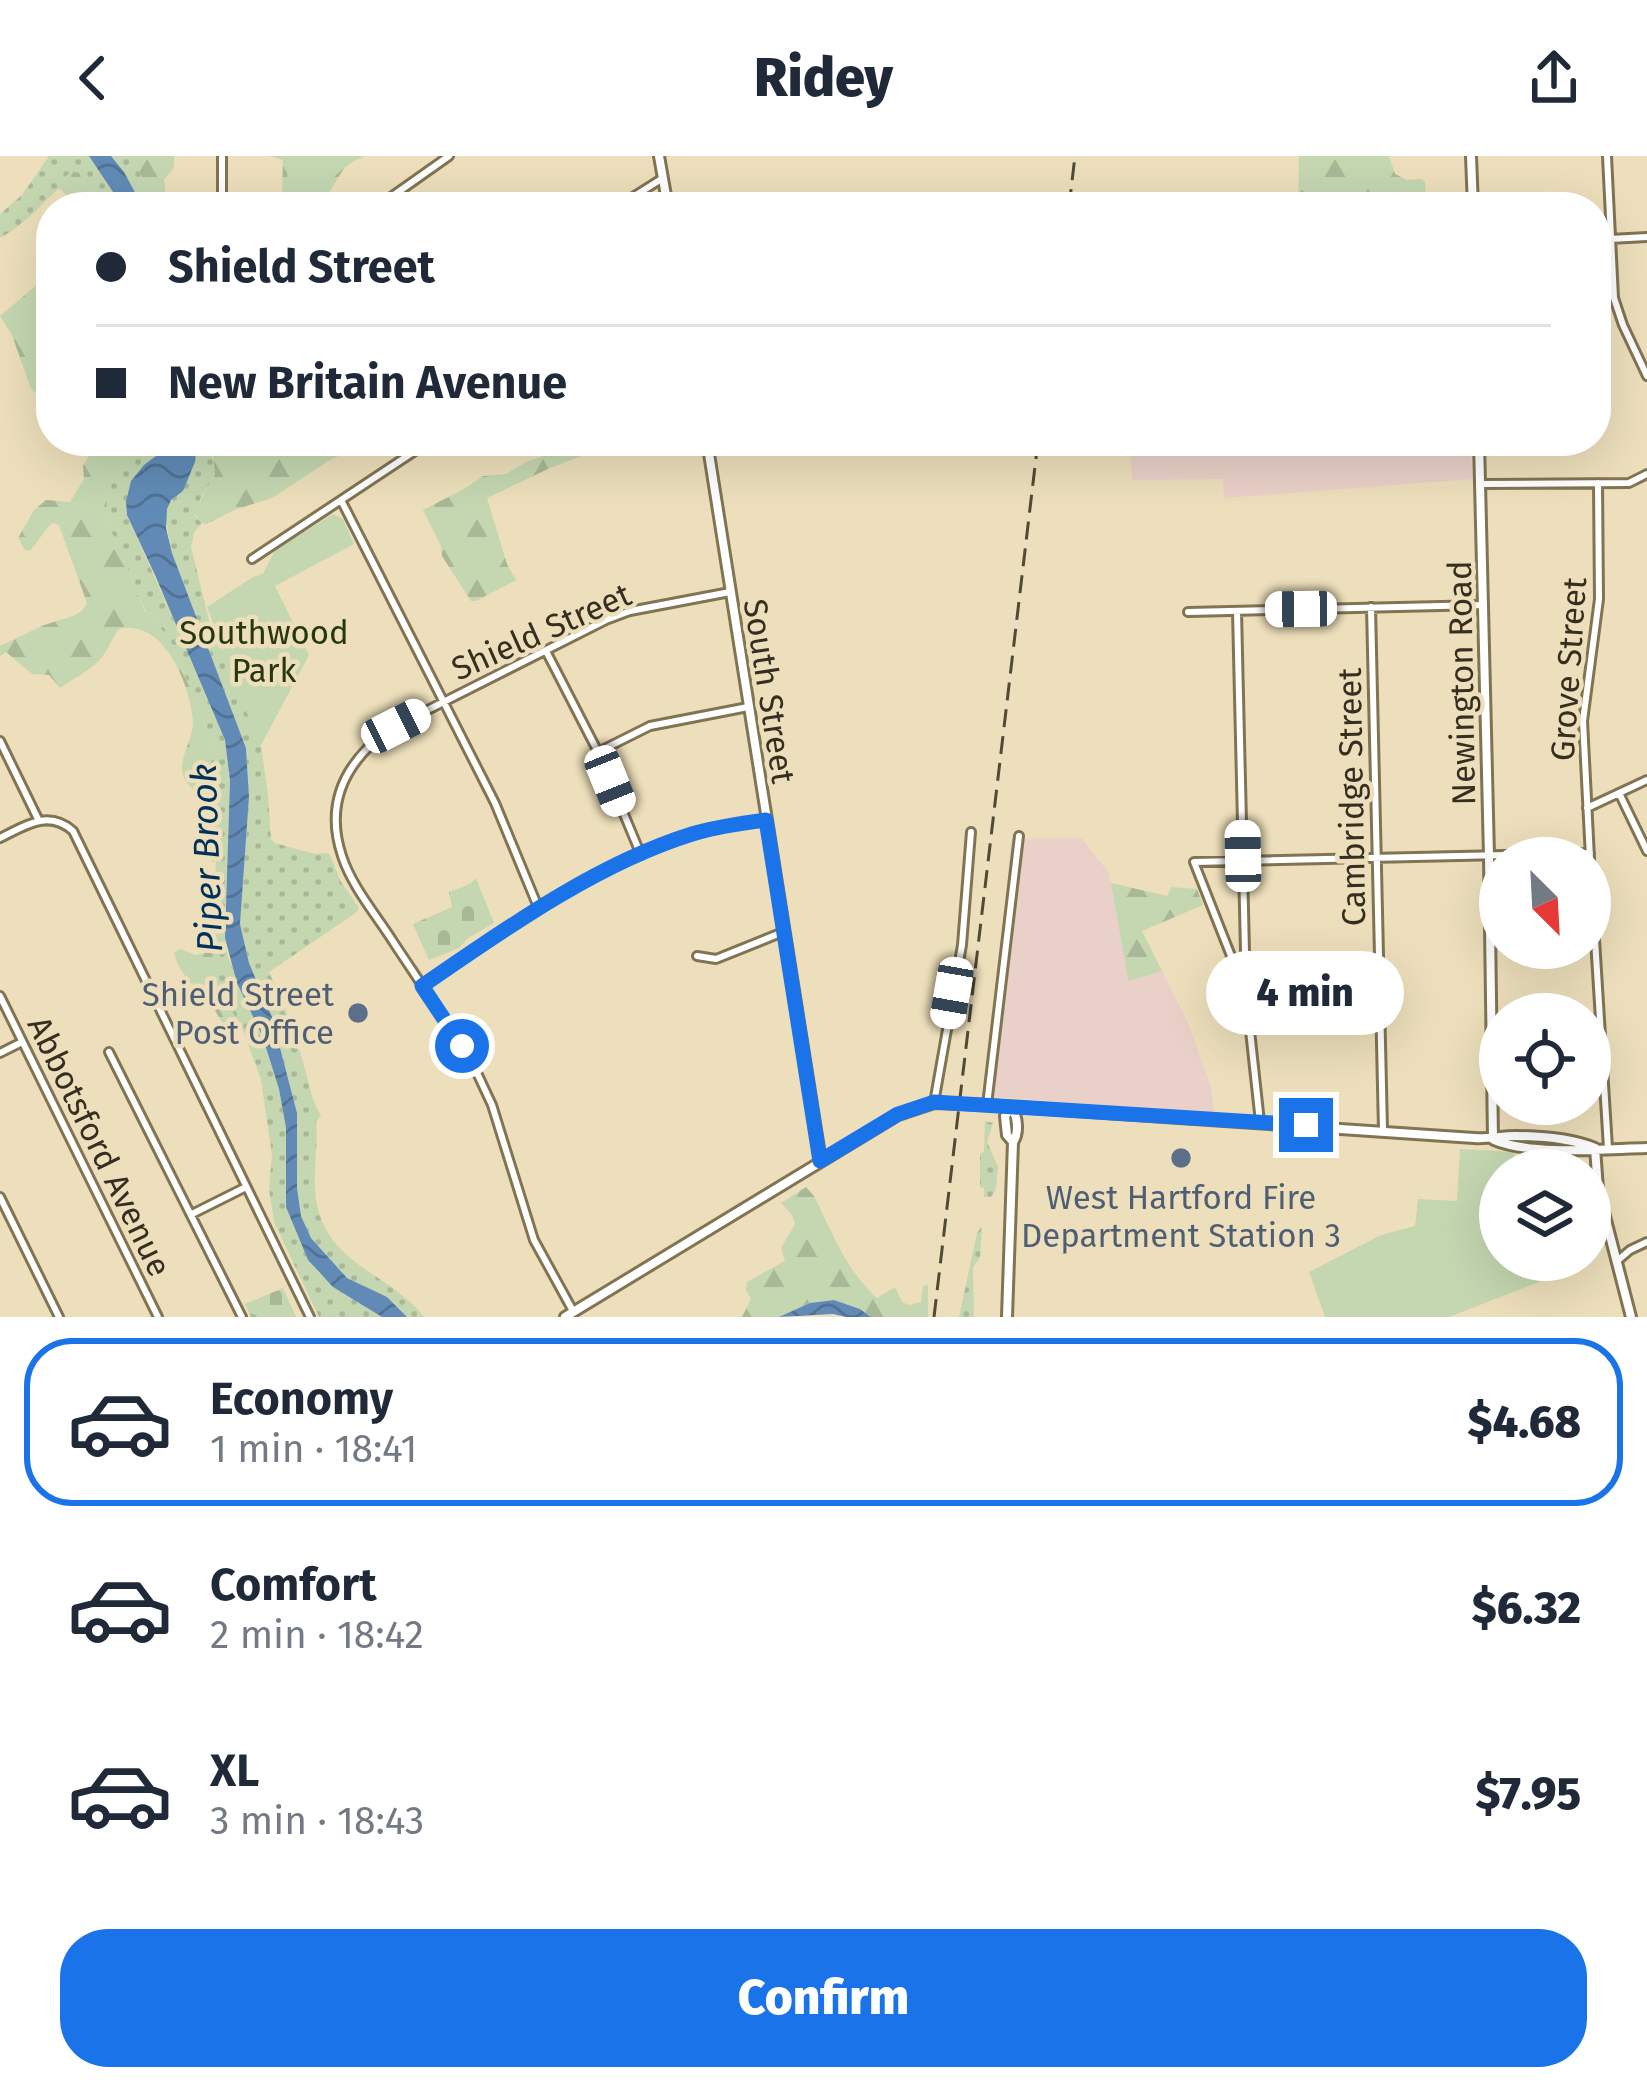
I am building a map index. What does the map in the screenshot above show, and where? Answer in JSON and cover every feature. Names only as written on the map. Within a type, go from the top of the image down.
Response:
[{"type":"main road","points":[[659,156],[665,192]]},
{"type":"main road","points":[[1471,156],[1472,192]]},
{"type":"main road","name":"South Street","points":[[708,456],[820,1161]]},
{"type":"main road","name":"Newington Road","points":[[1480,456],[1490,837]]},
{"type":"main road","name":"Newington Road","points":[[1491,969],[1493,1139]]},
{"type":"main road","points":[[569,1314],[898,1114],[934,1102],[1384,1130],[1574,1151],[1647,1148]]},
{"type":"main road","points":[[1007,1317],[1013,1142],[1007,1135],[1005,1116],[1011,1108]]},
{"type":"main road","points":[[1611,1240],[1631,1317]]},
{"type":"street","points":[[222,156],[222,192]]},
{"type":"street","points":[[398,192],[449,156]]},
{"type":"street","points":[[1607,156],[1608,192]]},
{"type":"street","points":[[641,192],[663,178]]},
{"type":"street","points":[[1611,238],[1647,237]]},
{"type":"street","points":[[1611,253],[1614,298],[1647,376]]},
{"type":"street","points":[[252,559],[407,456]]},
{"type":"street","points":[[1481,484],[1629,483],[1647,474]]},
{"type":"street","name":"Grove Street","points":[[1589,837],[1583,721],[1598,599],[1598,483]]},
{"type":"street","points":[[341,500],[494,802],[538,907]]},
{"type":"street","name":"Shield Street","points":[[569,1314],[534,1240],[478,1075],[343,858],[336,811],[350,766],[390,729],[606,620],[730,592]]},
{"type":"street","points":[[1188,612],[1484,605]]},
{"type":"street","name":"Cambridge Street","points":[[1371,608],[1384,1130]]},
{"type":"street","points":[[1237,611],[1246,994],[1260,1122]]},
{"type":"street","points":[[546,650],[598,752],[640,855]]},
{"type":"street","points":[[598,752],[650,726],[748,707]]},
{"type":"street","points":[[0,741],[39,820]]},
{"type":"street","points":[[1587,808],[1647,780]]},
{"type":"street","points":[[1619,793],[1647,851]]},
{"type":"street","points":[[0,838],[39,820],[53,819],[73,830],[310,1317]]},
{"type":"street","points":[[422,986],[538,907],[640,855],[691,835],[766,820]]},
{"type":"street","points":[[934,1102],[962,945],[971,832]]},
{"type":"street","points":[[987,1105],[1019,836]]},
{"type":"street","points":[[1246,994],[1194,862],[1479,856]]},
{"type":"street","points":[[697,956],[716,959],[783,932]]},
{"type":"street","name":"Grove Street","points":[[1597,969],[1608,1148]]},
{"type":"street","name":"Abbotsford Avenue","points":[[0,996],[158,1317]]},
{"type":"street","points":[[0,1053],[22,1042]]},
{"type":"street","points":[[109,1052],[242,1317]]},
{"type":"street","points":[[192,1214],[246,1187]]},
{"type":"street","points":[[0,1197],[59,1317]]},
{"type":"street","points":[[1611,1236],[1637,1246]]},
{"type":"street","points":[[1616,1262],[1647,1242]]},
{"type":"shaded area","points":[[1131,456],[1471,456],[1473,479],[1224,498],[1223,479],[1132,480]]},
{"type":"shaded area","points":[[1081,838],[1109,873],[1128,981],[1162,971],[1189,1025],[1211,1088],[1214,1113],[992,1097],[1011,839]]},
{"type":"green space","points":[[49,156],[89,156],[113,192],[93,192],[79,173],[55,192],[36,192],[36,210],[0,238],[0,214],[22,195]]},
{"type":"green space","points":[[111,156],[131,156],[150,192],[135,192]]},
{"type":"green space","points":[[131,156],[174,156],[174,168],[164,179],[165,192],[150,192]]},
{"type":"green space","points":[[269,156],[365,156],[346,165],[329,192],[282,192],[283,160]]},
{"type":"green space","points":[[288,156],[359,156],[315,192],[287,184]]},
{"type":"green space","points":[[1299,156],[1389,156],[1395,174],[1407,180],[1421,179],[1426,192],[1298,192]]},
{"type":"green space","points":[[72,171],[79,173],[93,192],[63,192],[60,181]]},
{"type":"green space","points":[[36,286],[36,393],[12,335],[0,316]]},
{"type":"green space","points":[[89,456],[127,456],[110,490],[108,522],[145,612],[155,613],[169,638],[210,736],[217,774],[215,862],[199,823],[198,798],[183,775],[193,727],[191,706],[180,673],[161,644],[135,628],[119,629],[98,662],[60,688],[49,675],[32,674],[6,652],[0,656],[0,646],[73,616],[87,603],[59,525],[49,526],[30,551],[18,538],[34,510],[46,500],[70,502],[84,479]]},
{"type":"green space","points":[[127,456],[156,456],[134,478],[127,515],[221,726],[228,754],[225,938],[279,1089],[286,1128],[286,1207],[308,1260],[321,1275],[382,1317],[319,1317],[274,1222],[269,1189],[272,1155],[261,1080],[244,1032],[217,988],[211,956],[215,755],[169,638],[155,613],[146,612],[108,522],[110,490]]},
{"type":"green space","points":[[212,456],[215,475],[200,499],[195,516],[202,523],[191,547],[210,624],[232,661],[260,738],[271,839],[315,854],[329,853],[359,908],[269,972],[321,1116],[316,1121],[317,1205],[334,1242],[424,1317],[407,1317],[387,1297],[347,1278],[311,1238],[301,1216],[297,1113],[272,1017],[249,963],[240,924],[249,797],[246,748],[172,553],[165,518],[194,459]]},
{"type":"green space","points":[[213,456],[338,456],[272,498],[202,523],[193,512],[215,475]]},
{"type":"green space","points":[[582,456],[487,498],[516,580],[471,601],[442,556],[423,510],[483,476],[506,474],[530,460]]},
{"type":"green space","name":"Southwood Park","points":[[333,514],[343,519],[354,544],[275,586],[309,655],[260,747],[207,607],[263,574],[275,550]]},
{"type":"green space","points":[[476,878],[494,923],[459,948],[429,960],[413,924],[452,907],[449,892]]},
{"type":"green space","points":[[1111,883],[1167,896],[1171,887],[1197,889],[1203,905],[1142,931],[1162,971],[1128,981]]},
{"type":"green space","points":[[180,949],[196,955],[212,951],[217,988],[237,1019],[223,1024],[180,968],[174,953]]},
{"type":"green space","points":[[985,1121],[993,1123],[987,1142],[998,1167],[991,1197],[984,1197],[980,1187]]},
{"type":"green space","points":[[1460,1149],[1479,1150],[1479,1281],[1539,1282],[1449,1317],[1325,1317],[1309,1272],[1381,1235],[1415,1226],[1418,1199],[1457,1201]]},
{"type":"green space","points":[[806,1187],[866,1288],[877,1298],[895,1287],[902,1302],[909,1305],[921,1302],[923,1286],[928,1285],[928,1317],[871,1317],[834,1300],[810,1303],[779,1317],[742,1317],[751,1299],[747,1282],[785,1261],[781,1248],[795,1224],[781,1203]]},
{"type":"green space","points":[[982,1226],[980,1258],[973,1267],[974,1317],[959,1317],[977,1233]]},
{"type":"green space","points":[[283,1288],[296,1317],[251,1317],[245,1304]]},
{"type":"water","points":[[89,156],[111,156],[135,192],[113,192]]},
{"type":"water","points":[[156,456],[196,456],[183,491],[167,509],[166,528],[246,748],[249,797],[240,924],[249,963],[272,1017],[297,1113],[301,1216],[311,1238],[347,1278],[387,1297],[407,1317],[382,1317],[333,1287],[308,1260],[286,1207],[286,1128],[279,1089],[262,1035],[237,983],[225,938],[230,780],[225,740],[127,515],[131,481]]},
{"type":"water","points":[[834,1300],[871,1317],[779,1317],[810,1303]]},
{"type":"railway","points":[[1071,192],[1075,156]]},
{"type":"railway","points":[[934,1317],[1036,456]]},
{"type":"place","name":"Shield Street Post Office","points":[[358,1013]]},
{"type":"place","name":"West Hartford Fire Department Station 3","points":[[1181,1158]]},
{"type":"route","points":[[462,1046],[422,986],[538,907],[640,855],[691,835],[766,820],[820,1161],[898,1114],[934,1102],[1306,1125]]},
{"type":"water label","name":"Piper Brook","points":[[206,858]]}]
